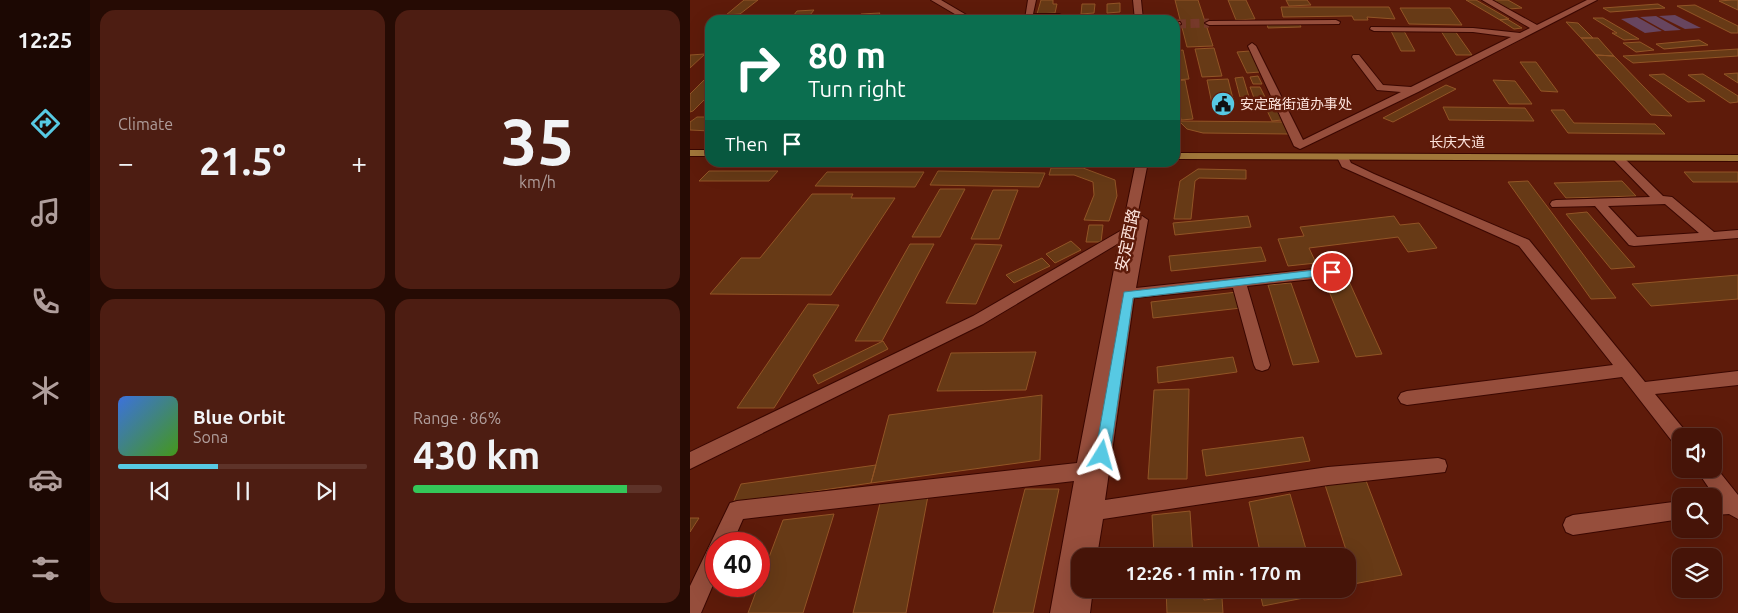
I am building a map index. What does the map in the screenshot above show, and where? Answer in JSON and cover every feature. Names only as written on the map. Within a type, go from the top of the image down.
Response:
[{"type":"main road","points":[[690,143],[705,143]]},
{"type":"main road","name":"长庆大道","points":[[1180,146],[1738,148]]},
{"type":"main road","points":[[690,153],[705,153]]},
{"type":"main road","name":"长庆大道","points":[[1180,156],[1738,158]]},
{"type":"street","points":[[935,0],[962,15]]},
{"type":"street","points":[[1028,15],[1032,0]]},
{"type":"street","points":[[1132,0],[1133,15]]},
{"type":"street","points":[[1137,0],[1138,15]]},
{"type":"street","points":[[1486,0],[1536,28]]},
{"type":"street","points":[[1252,46],[1300,146],[1593,0]]},
{"type":"street","points":[[1209,23],[1336,22]]},
{"type":"street","points":[[1374,29],[1473,30],[1521,36]]},
{"type":"street","points":[[1356,57],[1380,88],[1415,90]]},
{"type":"street","points":[[1343,156],[1346,165],[1524,243],[1672,428]]},
{"type":"street","points":[[1618,158],[1660,200]]},
{"type":"street","name":"安定西路","points":[[1088,548],[1128,294],[1141,167]]},
{"type":"street","name":"安定西路","points":[[1061,613],[1110,324],[1149,167]]},
{"type":"street","points":[[1556,204],[1668,200],[1711,236]]},
{"type":"street","points":[[1598,202],[1634,242],[1738,234]]},
{"type":"street","points":[[690,461],[978,320],[1135,227]]},
{"type":"street","points":[[1128,294],[1332,272]]},
{"type":"street","points":[[1238,282],[1262,364]]},
{"type":"street","points":[[1408,398],[1626,370]]},
{"type":"street","points":[[1641,389],[1738,378]]},
{"type":"street","points":[[1094,512],[1328,476],[1438,466]]},
{"type":"street","points":[[727,532],[737,510],[1085,471]]},
{"type":"street","points":[[1710,478],[1728,507]]},
{"type":"street","points":[[1573,525],[1672,511]]},
{"type":"street","points":[[690,611],[705,578]]},
{"type":"street","points":[[1079,613],[1081,598]]},
{"type":"shaded area","points":[[1675,15],[1701,28],[1685,29],[1659,16]]},
{"type":"shaded area","points":[[1656,16],[1681,30],[1665,31],[1640,17]]},
{"type":"shaded area","points":[[1637,17],[1662,31],[1645,33],[1621,19]]},
{"type":"building","points":[[744,0],[758,0],[740,14],[726,15]]},
{"type":"building","points":[[1041,0],[1053,0],[1053,4],[1057,4],[1055,13],[1037,14]]},
{"type":"building","points":[[1175,0],[1198,0],[1213,46],[1187,47]]},
{"type":"building","points":[[1228,0],[1246,0],[1255,19],[1236,20]]},
{"type":"building","points":[[1286,0],[1307,0],[1311,5],[1289,6]]},
{"type":"building","points":[[1466,0],[1476,0],[1509,19],[1500,20]]},
{"type":"building","points":[[1493,0],[1508,0],[1522,8],[1509,9]]},
{"type":"building","points":[[1732,0],[1738,0],[1738,10],[1719,1]]},
{"type":"building","points":[[1120,3],[1120,12],[1107,13],[1107,4]]},
{"type":"building","points":[[1082,4],[1095,4],[1094,13],[1081,14]]},
{"type":"building","points":[[1658,4],[1665,8],[1610,12],[1603,8]]},
{"type":"building","points":[[1695,5],[1738,26],[1738,33],[1731,33],[1677,6]]},
{"type":"building","points":[[1281,7],[1389,7],[1395,19],[1367,17],[1368,20],[1354,20],[1352,16],[1283,17]]},
{"type":"building","points":[[1400,8],[1450,8],[1462,25],[1409,24]]},
{"type":"building","points":[[814,10],[810,15],[794,15],[797,11]]},
{"type":"building","points":[[880,13],[879,15],[861,14]]},
{"type":"building","points":[[1593,18],[1603,18],[1639,39],[1624,40],[1612,33],[1617,33]]},
{"type":"building","points":[[1507,19],[1522,28],[1514,29],[1500,20]]},
{"type":"building","points":[[1566,22],[1578,23],[1593,38],[1581,38]]},
{"type":"building","points":[[1299,23],[1301,27],[1268,28],[1267,24]]},
{"type":"building","points":[[1391,31],[1404,31],[1415,51],[1401,51]]},
{"type":"building","points":[[1441,31],[1455,31],[1472,55],[1456,55]]},
{"type":"building","points":[[1581,38],[1598,38],[1614,56],[1596,55]]},
{"type":"building","points":[[1699,40],[1708,45],[1664,49],[1656,44]]},
{"type":"building","points":[[1640,42],[1654,50],[1636,52],[1623,43]]},
{"type":"building","points":[[1214,48],[1222,76],[1202,77],[1195,49]]},
{"type":"building","points":[[1738,49],[1738,56],[1633,63],[1623,56]]},
{"type":"building","points":[[1180,50],[1183,50],[1189,79],[1180,80]]},
{"type":"building","points":[[1250,51],[1260,72],[1247,73],[1237,52]]},
{"type":"building","points":[[705,54],[690,68],[690,55]]},
{"type":"building","points":[[1596,55],[1614,56],[1672,116],[1651,115]]},
{"type":"building","points":[[1520,62],[1536,62],[1558,92],[1541,91]]},
{"type":"building","points":[[1738,73],[1738,83],[1724,74]]},
{"type":"building","points":[[1664,74],[1705,101],[1688,102],[1649,75]]},
{"type":"building","points":[[1703,74],[1738,96],[1738,102],[1730,103],[1688,75]]},
{"type":"building","points":[[1258,76],[1262,84],[1253,84],[1250,77]]},
{"type":"building","points":[[1243,77],[1249,97],[1240,97],[1235,78]]},
{"type":"building","points":[[1228,79],[1234,103],[1212,104],[1207,80]]},
{"type":"building","points":[[705,80],[705,99],[690,112],[690,94]]},
{"type":"building","points":[[1180,80],[1185,80],[1193,119],[1181,120]]},
{"type":"building","points":[[1493,80],[1515,81],[1532,104],[1509,104]]},
{"type":"building","points":[[1446,85],[1456,89],[1393,122],[1383,118]]},
{"type":"building","points":[[1250,87],[1260,87],[1265,97],[1254,98]]},
{"type":"building","points":[[1271,99],[1282,120],[1272,121],[1262,100]]},
{"type":"building","points":[[1443,107],[1525,108],[1534,121],[1449,120]]},
{"type":"building","points":[[1551,110],[1564,110],[1574,123],[1655,124],[1665,134],[1568,133]]},
{"type":"building","points":[[697,117],[705,117],[705,131],[690,130],[690,122]]},
{"type":"building","points":[[1180,121],[1288,122],[1289,134],[1203,133],[1187,129]]},
{"type":"building","points":[[1051,168],[1083,168],[1115,180],[1117,196],[1109,221],[1084,220],[1094,195],[1093,182],[1074,175],[1049,175]]},
{"type":"building","points":[[1198,169],[1246,170],[1246,179],[1199,178],[1195,181],[1191,219],[1174,219],[1180,181]]},
{"type":"building","points":[[709,171],[778,171],[769,181],[699,181]]},
{"type":"building","points":[[938,171],[1045,173],[1039,187],[930,185]]},
{"type":"building","points":[[827,172],[924,172],[915,187],[815,186]]},
{"type":"building","points":[[1684,172],[1738,172],[1738,182],[1693,182]]},
{"type":"building","points":[[1528,181],[1616,298],[1591,299],[1508,182]]},
{"type":"building","points":[[1622,181],[1636,196],[1566,198],[1554,183]]},
{"type":"building","points":[[940,189],[965,189],[940,237],[912,237]]},
{"type":"building","points":[[993,190],[1018,190],[999,239],[971,239]]},
{"type":"building","points":[[812,194],[853,194],[851,198],[895,198],[831,295],[710,294],[741,258],[760,258]]},
{"type":"building","points":[[1587,212],[1635,267],[1611,269],[1566,214]]},
{"type":"building","points":[[1248,216],[1251,227],[1175,235],[1173,223]]},
{"type":"building","points":[[1394,216],[1400,225],[1419,223],[1437,248],[1408,252],[1398,237],[1309,248],[1316,263],[1288,266],[1278,239],[1304,236],[1300,227]]},
{"type":"building","points":[[1089,225],[1103,225],[1101,242],[1086,242]]},
{"type":"building","points":[[1071,241],[1081,250],[1055,263],[1046,254]]},
{"type":"building","points":[[910,244],[934,244],[882,341],[855,341]]},
{"type":"building","points":[[975,244],[1002,245],[976,304],[946,303]]},
{"type":"building","points":[[1261,247],[1266,261],[1171,271],[1169,256]]},
{"type":"building","points":[[1042,258],[1050,266],[1014,283],[1006,275]]},
{"type":"building","points":[[1738,275],[1738,299],[1651,306],[1632,284]]},
{"type":"building","points":[[1347,277],[1382,354],[1356,357],[1324,279]]},
{"type":"building","points":[[1291,283],[1319,362],[1293,365],[1268,285]]},
{"type":"building","points":[[1237,292],[1241,308],[1153,318],[1151,302]]},
{"type":"building","points":[[808,304],[839,305],[774,408],[737,408]]},
{"type":"building","points":[[883,341],[888,349],[818,384],[813,375]]},
{"type":"building","points":[[1036,352],[1026,390],[937,391],[951,353]]},
{"type":"building","points":[[1233,357],[1237,372],[1158,383],[1157,367]]},
{"type":"building","points":[[1189,389],[1187,479],[1148,479],[1154,390]]},
{"type":"building","points":[[1042,395],[1040,460],[871,483],[889,415]]},
{"type":"building","points":[[1303,437],[1310,461],[1206,476],[1202,450]]},
{"type":"building","points":[[876,465],[871,483],[733,503],[741,484]]},
{"type":"building","points":[[1365,478],[1402,575],[1356,584],[1356,548],[1345,548],[1325,485]]},
{"type":"building","points":[[1025,489],[1059,489],[1033,613],[993,613]]},
{"type":"building","points":[[1290,494],[1306,548],[1259,548],[1249,502]]},
{"type":"building","points":[[928,496],[906,613],[853,613],[880,503]]},
{"type":"building","points":[[1190,511],[1192,548],[1154,548],[1152,515]]},
{"type":"building","points":[[834,514],[803,613],[748,613],[754,597],[770,597],[770,555],[783,520]]},
{"type":"building","points":[[690,518],[699,518],[690,532]]},
{"type":"building","points":[[1166,598],[1204,598],[1204,600],[1222,598],[1223,613],[1167,613]]},
{"type":"building","points":[[1261,598],[1304,598],[1263,606]]},
{"type":"tunnel","points":[[1180,24],[1209,23]]},
{"type":"place","name":"安定路街道办事处","points":[[1223,104]]},
{"type":"route","points":[[1102,455],[1128,294],[1332,272]]}]
